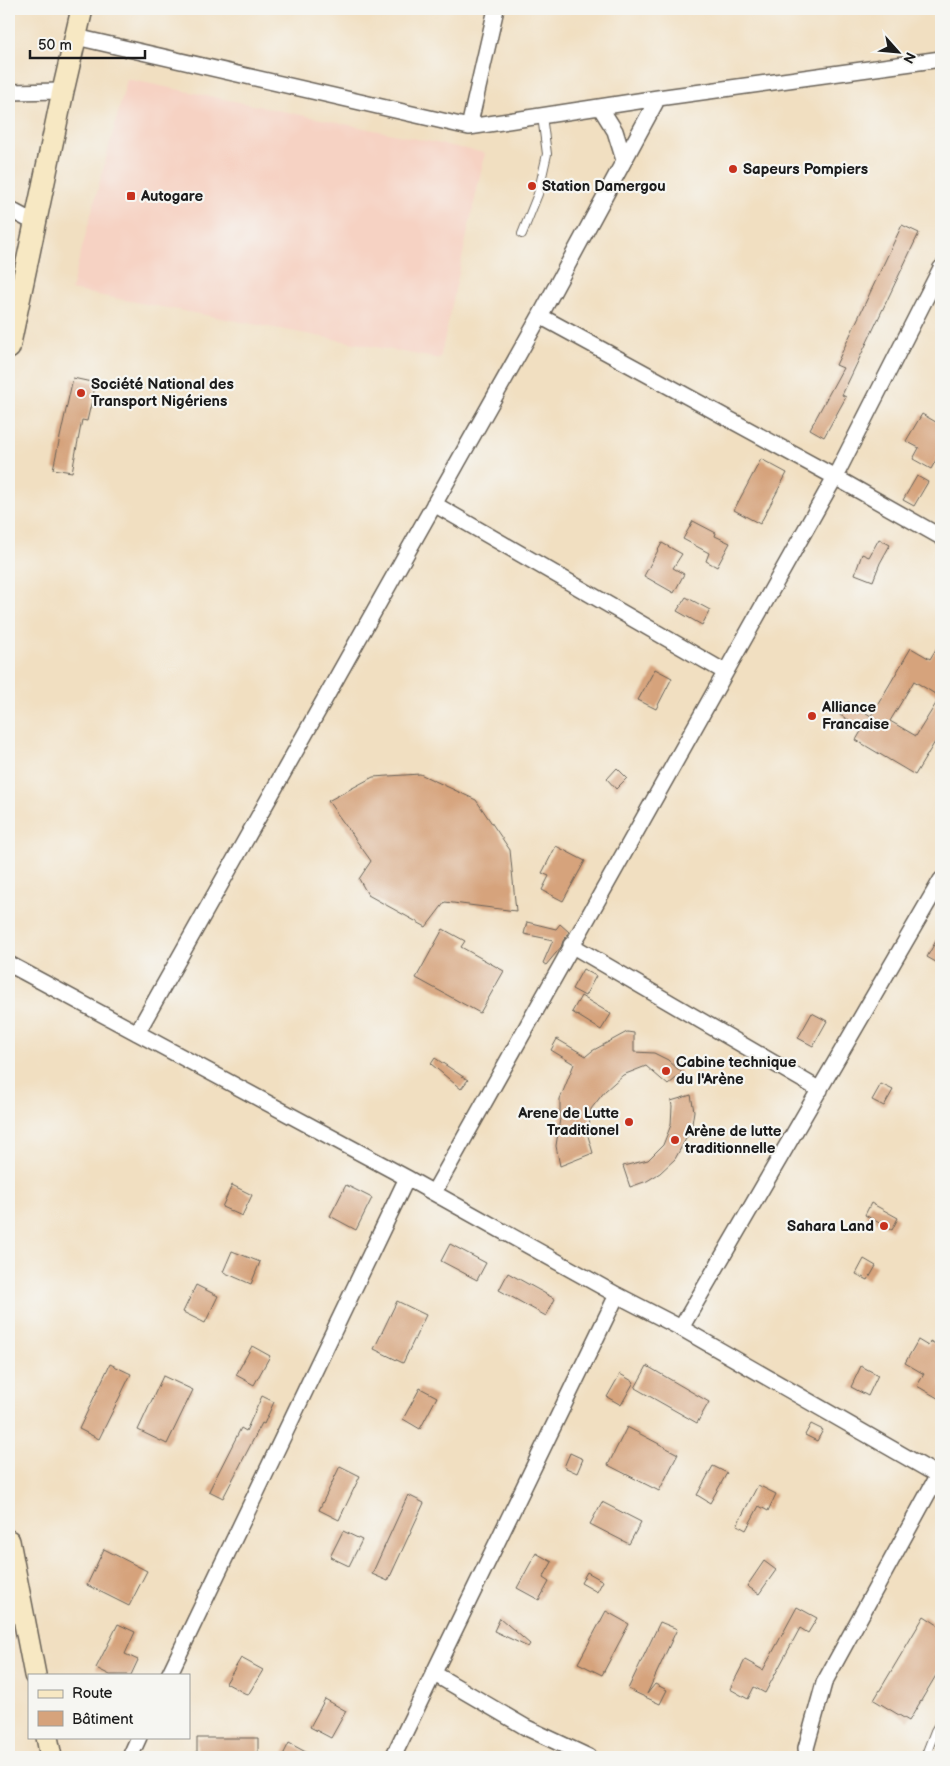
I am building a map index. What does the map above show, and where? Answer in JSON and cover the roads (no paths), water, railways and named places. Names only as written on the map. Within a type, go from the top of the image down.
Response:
[{"type":"main road","points":[[9,348],[82,9]]},
{"type":"main road","points":[[9,1541],[35,1674]]},
{"type":"main road","points":[[47,1738],[51,1757]]},
{"type":"street","points":[[469,126],[496,9]]},
{"type":"street","points":[[76,37],[469,126],[941,59]]},
{"type":"street","points":[[9,92],[63,91]]},
{"type":"street","points":[[137,1033],[540,316],[658,98]]},
{"type":"street","points":[[600,107],[615,131],[624,160]]},
{"type":"street","points":[[9,209],[35,223]]},
{"type":"street","points":[[434,1192],[835,477],[941,268]]},
{"type":"street","points":[[540,316],[941,537]]},
{"type":"street","points":[[434,504],[725,672]]},
{"type":"street","points":[[681,1328],[941,880]]},
{"type":"street","points":[[571,945],[820,1090]]},
{"type":"street","points":[[9,964],[434,1192],[617,1295],[681,1328],[940,1476],[824,1683],[806,1748],[807,1757]]},
{"type":"street","points":[[169,1674],[407,1178]]},
{"type":"street","points":[[393,1757],[617,1295]]},
{"type":"street","points":[[433,1673],[527,1728],[589,1757]]},
{"type":"street","points":[[130,1757],[139,1738]]},
{"type":"lane","points":[[522,234],[538,194],[547,154],[542,116]]},
{"type":"lane","points":[[925,1757],[941,1720]]},
{"type":"place","name":"Sapeurs Pompiers","points":[[733,169]]},
{"type":"place","name":"Station Damergou","points":[[532,186]]},
{"type":"place","name":"Autogare","points":[[131,196]]},
{"type":"place","name":"Société National des Transport Nigériens","points":[[81,393]]},
{"type":"place","name":"Alliance Francaise","points":[[812,716]]},
{"type":"place","name":"Cabine technique du l'Arène","points":[[666,1071]]},
{"type":"place","name":"Arene de Lutte Traditionel","points":[[629,1122]]},
{"type":"place","name":"Arène de lutte traditionnelle","points":[[675,1140]]},
{"type":"place","name":"Sahara Land","points":[[884,1226]]}]
